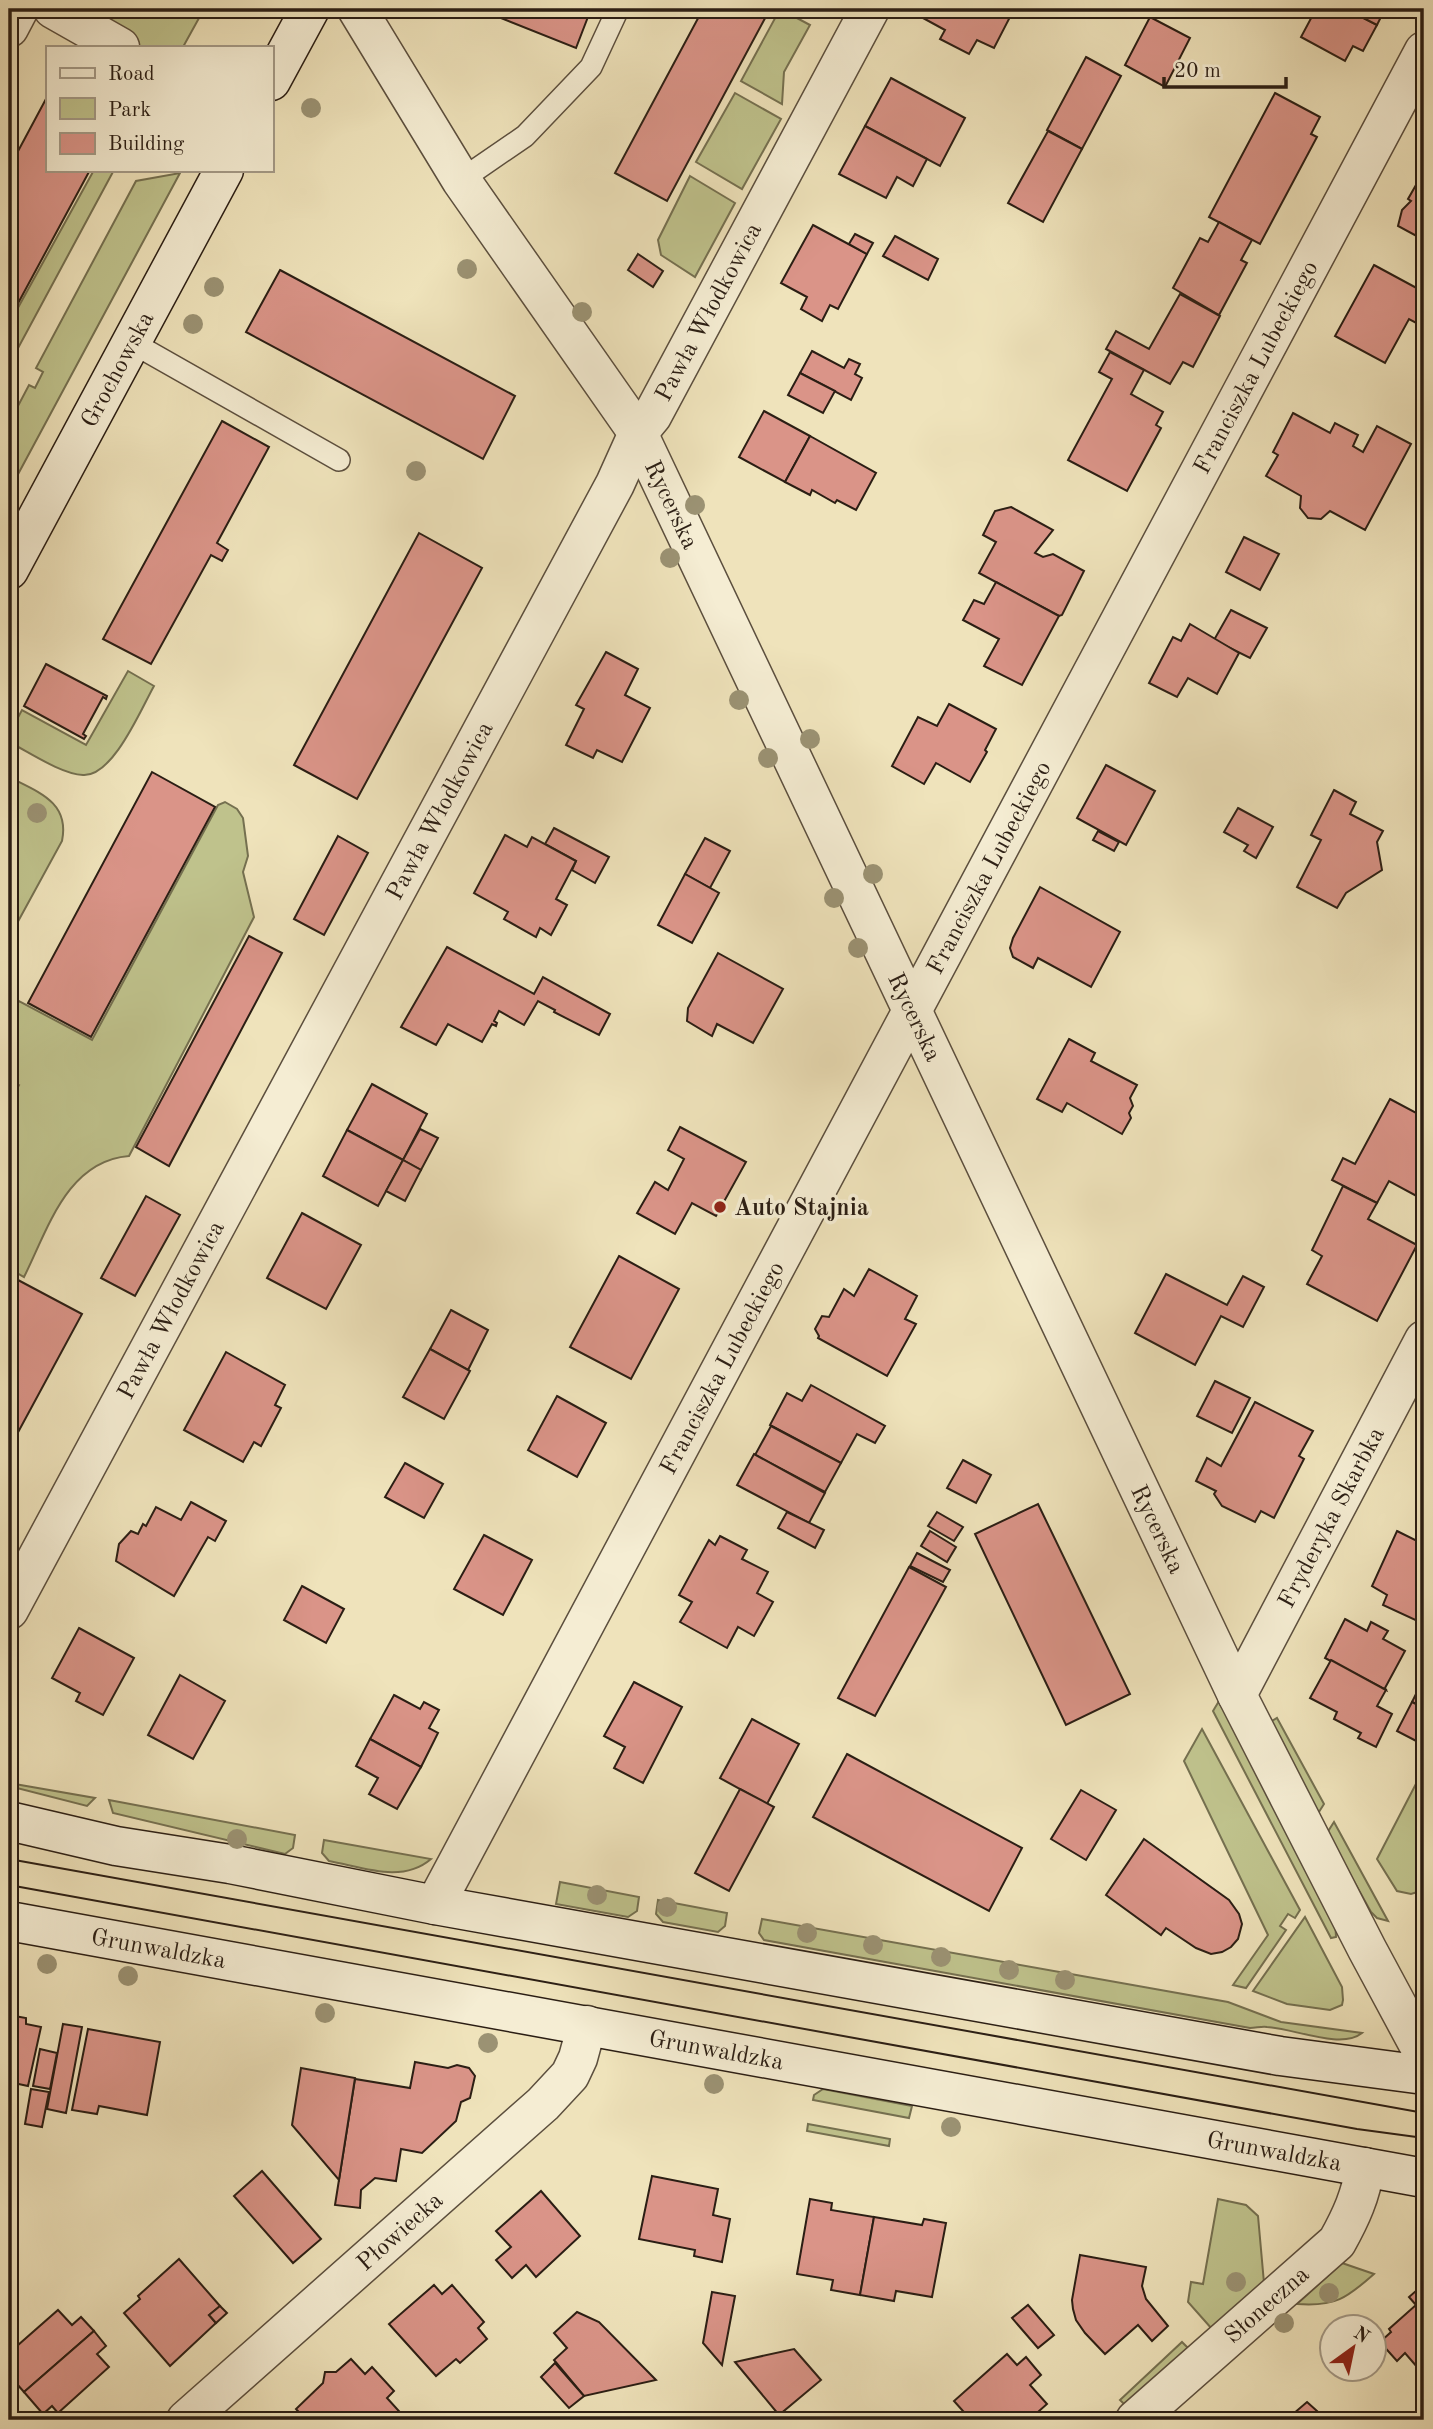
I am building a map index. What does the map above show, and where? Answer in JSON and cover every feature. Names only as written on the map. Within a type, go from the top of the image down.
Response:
[{"type":"street","points":[[9,28],[19,9]]},
{"type":"street","points":[[53,9],[118,46]]},
{"type":"street","points":[[273,77],[310,9]]},
{"type":"street","name":"Rycerska","points":[[357,9],[461,180],[638,433],[1237,1695],[1424,2055]]},
{"type":"street","name":"Pawła Włodkowica","points":[[9,1610],[615,484],[638,433],[652,416],[870,9]]},
{"type":"street","name":"Franciszka Lubeckiego","points":[[435,1905],[1424,51]]},
{"type":"street","name":"Grochowska","points":[[9,570],[223,172]]},
{"type":"street","name":"Fryderyka Skarbka","points":[[1237,1695],[1424,1340]]},
{"type":"street","points":[[9,1821],[116,1846],[230,1864],[435,1905],[1280,2056],[1424,2075]]},
{"type":"street","name":"Grunwaldzka","points":[[9,1921],[1424,2178]]},
{"type":"street","name":"Płowiecka","points":[[186,2420],[543,2104],[570,2075],[578,2058],[587,2025]]},
{"type":"street","name":"Słoneczna","points":[[1135,2420],[1337,2242],[1362,2189],[1365,2167]]},
{"type":"lane","points":[[461,180],[525,136],[591,67],[618,9]]},
{"type":"lane","points":[[131,342],[339,460]]},
{"type":"green space","points":[[117,9],[204,9],[184,46],[139,46],[103,25]]},
{"type":"green space","points":[[780,9],[810,25],[784,72],[782,104],[741,81]]},
{"type":"green space","points":[[735,93],[781,119],[742,189],[696,162]]},
{"type":"green space","points":[[93,172],[113,172],[10,363],[9,324]]},
{"type":"green space","points":[[180,173],[9,491],[9,423],[29,385],[35,388],[43,372],[36,368],[136,181]]},
{"type":"green space","points":[[690,176],[735,203],[695,277],[661,255],[658,240]]},
{"type":"green space","points":[[128,671],[154,686],[125,740],[105,765],[94,773],[83,775],[65,771],[9,742],[9,734],[22,710],[86,745]]},
{"type":"green space","points":[[9,777],[49,800],[61,817],[63,828],[62,841],[9,938]]},
{"type":"green space","points":[[225,802],[237,809],[243,818],[248,856],[243,872],[254,917],[129,1156],[108,1161],[90,1170],[75,1184],[51,1219],[24,1277],[9,1270],[9,1103],[19,1085],[9,1079],[9,1020],[19,1001],[92,1040],[218,805]]},
{"type":"green space","points":[[1219,1701],[1335,1918],[1336,1937],[1331,1938],[1213,1711]]},
{"type":"green space","points":[[1277,1718],[1324,1804],[1317,1815],[1267,1724]]},
{"type":"green space","points":[[1202,1729],[1300,1910],[1295,1918],[1288,1914],[1280,1926],[1286,1930],[1246,1988],[1233,1985],[1268,1935],[1184,1761]]},
{"type":"green space","points":[[1419,1778],[1424,1781],[1418,1812],[1424,1825],[1424,1890],[1411,1894],[1397,1891],[1377,1859]]},
{"type":"green space","points":[[9,1783],[95,1798],[87,1806],[9,1786]]},
{"type":"green space","points":[[109,1800],[295,1835],[293,1848],[285,1854],[113,1813]]},
{"type":"green space","points":[[1334,1822],[1388,1921],[1377,1918],[1371,1912],[1327,1833]]},
{"type":"green space","points":[[324,1840],[431,1859],[420,1867],[407,1871],[368,1870],[329,1861],[322,1853]]},
{"type":"green space","points":[[560,1882],[639,1897],[637,1911],[628,1917],[556,1904]]},
{"type":"green space","points":[[658,1900],[727,1913],[725,1926],[718,1932],[663,1922],[656,1914]]},
{"type":"green space","points":[[1305,1917],[1342,1987],[1342,2005],[1330,2010],[1287,2004],[1253,1991]]},
{"type":"green space","points":[[762,1919],[1228,2002],[1281,2022],[1362,2033],[1353,2038],[1330,2039],[1278,2028],[1250,2028],[764,1940],[759,1933]]},
{"type":"green space","points":[[823,2089],[912,2106],[909,2118],[813,2100],[814,2095]]},
{"type":"green space","points":[[808,2124],[890,2139],[889,2146],[807,2131]]},
{"type":"green space","points":[[1218,2199],[1246,2205],[1258,2216],[1264,2283],[1212,2329],[1188,2302],[1191,2282],[1203,2284]]},
{"type":"green space","points":[[1342,2263],[1374,2274],[1340,2299],[1321,2304],[1297,2304]]},
{"type":"green space","points":[[1182,2342],[1190,2350],[1126,2406],[1120,2400]]},
{"type":"building","points":[[484,9],[591,9],[576,48],[485,13]]},
{"type":"building","points":[[703,9],[770,9],[667,201],[615,173]]},
{"type":"building","points":[[928,9],[995,9],[1010,17],[994,48],[977,40],[969,54],[940,39],[945,30],[923,18]]},
{"type":"building","points":[[1316,9],[1346,9],[1377,25],[1363,51],[1353,46],[1345,61],[1301,37]]},
{"type":"building","points":[[1346,9],[1385,9],[1377,25]]},
{"type":"building","points":[[1150,17],[1190,38],[1165,87],[1125,65]]},
{"type":"building","points":[[1086,57],[1121,76],[1082,149],[1047,130]]},
{"type":"building","points":[[891,78],[965,118],[940,166],[865,126]]},
{"type":"building","points":[[1275,93],[1320,117],[1311,134],[1317,137],[1260,244],[1209,217]]},
{"type":"building","points":[[46,99],[46,172],[89,172],[9,320],[9,168]]},
{"type":"building","points":[[865,126],[927,159],[913,186],[897,177],[886,198],[839,174]]},
{"type":"building","points":[[1048,131],[1082,149],[1043,222],[1008,203]]},
{"type":"building","points":[[1424,171],[1424,240],[1398,226],[1402,210],[1411,201],[1408,199]]},
{"type":"building","points":[[1219,222],[1252,240],[1241,260],[1247,263],[1219,315],[1173,288],[1200,238],[1208,242]]},
{"type":"building","points":[[813,225],[867,254],[838,309],[830,305],[822,321],[801,309],[807,297],[781,283]]},
{"type":"building","points":[[855,234],[873,243],[867,254],[849,244]]},
{"type":"building","points":[[895,236],[938,259],[928,280],[883,256]]},
{"type":"building","points":[[638,254],[663,271],[653,287],[628,270]]},
{"type":"building","points":[[1374,265],[1424,292],[1424,327],[1409,319],[1385,363],[1335,336]]},
{"type":"building","points":[[280,270],[515,396],[483,459],[246,332]]},
{"type":"building","points":[[1180,294],[1220,316],[1193,367],[1183,362],[1170,384],[1106,349],[1116,331],[1149,349]]},
{"type":"building","points":[[812,351],[844,368],[849,359],[860,364],[855,374],[862,378],[851,400],[800,373]]},
{"type":"building","points":[[1110,352],[1144,370],[1131,394],[1163,412],[1156,425],[1161,428],[1127,491],[1068,460],[1112,379],[1099,372]]},
{"type":"building","points":[[800,373],[835,391],[823,413],[788,395]]},
{"type":"building","points":[[764,411],[810,436],[785,482],[739,457]]},
{"type":"building","points":[[1293,413],[1330,433],[1335,423],[1358,435],[1353,446],[1363,452],[1377,426],[1411,444],[1365,530],[1330,511],[1321,519],[1308,518],[1300,508],[1301,496],[1266,476],[1278,455],[1273,452]]},
{"type":"building","points":[[222,421],[269,447],[217,543],[228,550],[222,561],[211,555],[151,664],[103,639]]},
{"type":"building","points":[[810,436],[876,473],[856,510],[837,500],[835,503],[812,490],[810,495],[785,482]]},
{"type":"building","points":[[1011,507],[1053,530],[1035,553],[1043,557],[1053,554],[1084,571],[1062,615],[1059,616],[979,573],[996,542],[983,535],[995,511]]},
{"type":"building","points":[[419,533],[482,568],[357,799],[294,765]]},
{"type":"building","points":[[1244,537],[1279,554],[1260,590],[1226,572]]},
{"type":"building","points":[[996,582],[1059,616],[1022,685],[984,666],[999,639],[963,620],[974,600],[984,604]]},
{"type":"building","points":[[1231,610],[1267,628],[1250,658],[1214,640]]},
{"type":"building","points":[[1190,624],[1239,653],[1217,694],[1188,678],[1177,697],[1149,683],[1173,637],[1181,641]]},
{"type":"building","points":[[606,652],[638,669],[625,695],[650,708],[622,762],[597,750],[593,758],[566,745],[584,709],[576,705]]},
{"type":"building","points":[[46,664],[107,696],[106,699],[103,697],[83,734],[86,736],[84,739],[24,706]]},
{"type":"building","points":[[949,704],[996,729],[970,782],[936,763],[924,784],[892,766],[918,717],[937,726]]},
{"type":"building","points":[[1106,765],[1155,791],[1126,845],[1077,818]]},
{"type":"building","points":[[152,772],[215,807],[91,1037],[28,1003]]},
{"type":"building","points":[[1334,790],[1356,802],[1350,814],[1383,831],[1377,842],[1382,870],[1346,893],[1337,908],[1297,887],[1321,840],[1311,835]]},
{"type":"building","points":[[1238,808],[1273,827],[1256,858],[1244,851],[1248,845],[1224,832]]},
{"type":"building","points":[[554,828],[609,857],[595,883],[572,870],[576,861],[545,844]]},
{"type":"building","points":[[1098,831],[1119,842],[1114,851],[1093,840]]},
{"type":"building","points":[[505,835],[527,847],[532,837],[576,861],[556,899],[567,905],[551,935],[540,928],[536,937],[504,919],[508,912],[474,893]]},
{"type":"building","points":[[338,836],[368,853],[324,935],[294,919]]},
{"type":"building","points":[[705,838],[730,851],[710,888],[685,874]]},
{"type":"building","points":[[685,874],[719,893],[692,943],[658,925]]},
{"type":"building","points":[[1040,887],[1120,932],[1091,987],[1038,958],[1033,968],[1013,957],[1010,948],[1013,938]]},
{"type":"building","points":[[249,936],[282,953],[169,1166],[136,1147]]},
{"type":"building","points":[[447,947],[534,994],[543,977],[610,1014],[599,1035],[538,1001],[524,1025],[499,1011],[494,1021],[496,1026],[492,1024],[482,1042],[448,1024],[436,1045],[401,1027]]},
{"type":"building","points":[[718,953],[783,989],[753,1043],[717,1024],[712,1036],[687,1021],[688,1008]]},
{"type":"building","points":[[1069,1039],[1095,1053],[1091,1061],[1137,1085],[1130,1098],[1133,1106],[1129,1113],[1131,1118],[1122,1134],[1067,1103],[1062,1112],[1037,1099]]},
{"type":"building","points":[[372,1084],[427,1114],[403,1160],[347,1130]]},
{"type":"building","points":[[1390,1099],[1424,1117],[1424,1200],[1389,1181],[1377,1203],[1332,1180],[1343,1158],[1355,1164]]},
{"type":"building","points":[[680,1127],[746,1162],[716,1216],[692,1203],[675,1234],[637,1213],[655,1182],[668,1190],[684,1159],[668,1150]]},
{"type":"building","points":[[420,1129],[438,1138],[421,1170],[403,1160]]},
{"type":"building","points":[[347,1130],[403,1160],[378,1206],[323,1176]]},
{"type":"building","points":[[403,1160],[421,1170],[405,1201],[386,1191]]},
{"type":"building","points":[[1343,1186],[1377,1203],[1368,1219],[1417,1245],[1377,1321],[1307,1284],[1322,1256],[1312,1250]]},
{"type":"building","points":[[146,1196],[180,1215],[135,1296],[101,1278]]},
{"type":"building","points":[[302,1213],[361,1245],[326,1309],[267,1278]]},
{"type":"building","points":[[619,1256],[679,1289],[631,1379],[570,1347]]},
{"type":"building","points":[[869,1269],[917,1296],[905,1319],[916,1324],[887,1376],[818,1338],[815,1329],[822,1316],[829,1317],[844,1289],[854,1296]]},
{"type":"building","points":[[1166,1274],[1227,1305],[1243,1276],[1264,1287],[1243,1327],[1221,1316],[1195,1365],[1135,1333]]},
{"type":"building","points":[[18,1280],[82,1314],[9,1449],[9,1297]]},
{"type":"building","points":[[451,1310],[488,1330],[468,1370],[430,1349]]},
{"type":"building","points":[[430,1349],[470,1371],[444,1419],[403,1397]]},
{"type":"building","points":[[226,1352],[285,1385],[275,1405],[281,1408],[261,1446],[254,1442],[243,1462],[184,1430]]},
{"type":"building","points":[[1215,1381],[1250,1398],[1232,1433],[1197,1416]]},
{"type":"building","points":[[811,1385],[885,1426],[875,1443],[857,1434],[841,1463],[770,1425],[787,1393],[802,1401]]},
{"type":"building","points":[[557,1396],[606,1423],[577,1477],[528,1450]]},
{"type":"building","points":[[1255,1402],[1313,1431],[1299,1456],[1304,1459],[1274,1518],[1261,1511],[1255,1522],[1222,1506],[1214,1494],[1216,1491],[1196,1481],[1207,1458],[1221,1466]]},
{"type":"building","points":[[771,1426],[841,1463],[825,1492],[755,1455]]},
{"type":"building","points":[[754,1454],[825,1493],[809,1523],[737,1485]]},
{"type":"building","points":[[963,1460],[991,1475],[976,1503],[947,1488]]},
{"type":"building","points":[[405,1463],[443,1484],[424,1518],[385,1497]]},
{"type":"building","points":[[191,1502],[226,1521],[215,1541],[208,1537],[174,1596],[116,1561],[119,1544],[131,1531],[138,1534],[143,1524],[146,1526],[156,1507],[181,1520]]},
{"type":"building","points":[[1038,1504],[1130,1694],[1066,1725],[975,1534]]},
{"type":"building","points":[[787,1512],[824,1530],[815,1548],[778,1528]]},
{"type":"building","points":[[937,1512],[963,1527],[954,1541],[928,1526]]},
{"type":"building","points":[[930,1531],[956,1547],[947,1562],[921,1546]]},
{"type":"building","points":[[1397,1531],[1417,1541],[1422,1532],[1424,1533],[1424,1624],[1383,1605],[1387,1595],[1372,1586]]},
{"type":"building","points":[[484,1535],[532,1560],[503,1615],[454,1589]]},
{"type":"building","points":[[720,1536],[747,1550],[742,1559],[768,1572],[757,1593],[773,1602],[754,1636],[738,1627],[727,1648],[680,1622],[692,1602],[679,1595],[709,1540],[715,1545]]},
{"type":"building","points":[[917,1553],[950,1570],[943,1582],[910,1566]]},
{"type":"building","points":[[909,1567],[946,1587],[875,1716],[838,1698]]},
{"type":"building","points":[[302,1586],[344,1609],[326,1643],[284,1620]]},
{"type":"building","points":[[1345,1619],[1367,1631],[1371,1622],[1388,1631],[1383,1639],[1405,1651],[1386,1690],[1325,1658]]},
{"type":"building","points":[[79,1628],[134,1658],[103,1715],[76,1701],[80,1693],[52,1678]]},
{"type":"building","points":[[1331,1660],[1386,1690],[1377,1706],[1392,1714],[1376,1747],[1358,1738],[1361,1733],[1334,1719],[1337,1712],[1310,1698]]},
{"type":"building","points":[[180,1675],[225,1701],[193,1759],[148,1735]]},
{"type":"building","points":[[634,1682],[682,1707],[643,1783],[614,1768],[625,1747],[604,1736]]},
{"type":"building","points":[[1419,1688],[1424,1691],[1424,1708],[1412,1702]]},
{"type":"building","points":[[394,1695],[420,1709],[424,1702],[439,1710],[429,1728],[438,1733],[421,1767],[370,1739]]},
{"type":"building","points":[[1412,1702],[1424,1708],[1424,1745],[1397,1731]]},
{"type":"building","points":[[752,1719],[799,1744],[767,1804],[720,1778]]},
{"type":"building","points":[[370,1739],[421,1767],[397,1809],[369,1794],[378,1778],[356,1766]]},
{"type":"building","points":[[847,1754],[1022,1848],[989,1911],[813,1817]]},
{"type":"building","points":[[740,1789],[774,1807],[729,1891],[695,1873]]},
{"type":"building","points":[[1081,1790],[1116,1810],[1086,1860],[1051,1839]]},
{"type":"building","points":[[1144,1839],[1229,1900],[1239,1914],[1242,1924],[1238,1939],[1231,1947],[1211,1954],[1196,1948],[1166,1928],[1161,1935],[1106,1895]]},
{"type":"building","points":[[9,2015],[26,2018],[26,2024],[41,2027],[28,2086],[9,2082]]},
{"type":"building","points":[[63,2024],[82,2027],[66,2113],[47,2109]]},
{"type":"building","points":[[88,2029],[160,2042],[147,2115],[99,2106],[97,2114],[72,2110]]},
{"type":"building","points":[[40,2049],[57,2053],[50,2089],[33,2086]]},
{"type":"building","points":[[415,2062],[448,2068],[457,2065],[469,2068],[475,2076],[470,2098],[461,2102],[456,2121],[422,2153],[401,2149],[396,2181],[375,2178],[361,2190],[360,2208],[335,2205],[355,2079],[410,2088]]},
{"type":"building","points":[[301,2068],[355,2078],[339,2180],[292,2125]]},
{"type":"building","points":[[31,2089],[49,2092],[42,2127],[25,2124]]},
{"type":"building","points":[[262,2171],[321,2239],[293,2263],[234,2196]]},
{"type":"building","points":[[652,2176],[718,2189],[713,2215],[730,2219],[722,2262],[694,2256],[695,2250],[639,2239]]},
{"type":"building","points":[[541,2191],[580,2236],[536,2277],[526,2265],[512,2278],[496,2260],[511,2247],[496,2231]]},
{"type":"building","points":[[810,2199],[832,2203],[831,2210],[874,2217],[860,2295],[831,2290],[833,2280],[797,2274]]},
{"type":"building","points":[[874,2217],[922,2225],[924,2219],[946,2223],[932,2297],[896,2291],[894,2301],[860,2295]]},
{"type":"building","points":[[1080,2255],[1146,2267],[1142,2286],[1146,2299],[1168,2326],[1152,2341],[1138,2325],[1105,2354],[1085,2333],[1076,2320],[1073,2309],[1072,2300]]},
{"type":"building","points":[[179,2259],[220,2306],[209,2315],[216,2323],[170,2366],[124,2313],[140,2299],[138,2296]]},
{"type":"building","points":[[1424,2284],[1424,2375],[1405,2353],[1397,2361],[1388,2351],[1388,2335],[1391,2332],[1389,2329],[1416,2305],[1409,2297]]},
{"type":"building","points":[[434,2285],[442,2294],[452,2285],[484,2322],[478,2328],[487,2339],[460,2363],[456,2359],[436,2376],[389,2324]]},
{"type":"building","points":[[712,2292],[735,2296],[722,2365],[703,2343]]},
{"type":"building","points":[[1028,2305],[1054,2335],[1038,2348],[1012,2318]]},
{"type":"building","points":[[220,2306],[227,2313],[216,2323],[209,2315]]},
{"type":"building","points":[[58,2310],[72,2325],[81,2317],[94,2331],[24,2392],[9,2375],[9,2366],[14,2362],[9,2353]]},
{"type":"building","points":[[577,2312],[599,2322],[656,2380],[584,2396],[554,2360],[567,2348],[554,2333]]},
{"type":"building","points":[[94,2331],[106,2346],[97,2354],[109,2367],[58,2413],[52,2406],[43,2414],[24,2392]]},
{"type":"building","points":[[794,2349],[821,2380],[779,2415],[735,2362]]},
{"type":"building","points":[[1007,2354],[1017,2365],[1026,2357],[1041,2375],[1030,2385],[1047,2404],[1029,2420],[971,2420],[954,2401]]},
{"type":"building","points":[[351,2359],[365,2374],[372,2367],[394,2391],[387,2398],[407,2420],[306,2420],[296,2409],[323,2383],[325,2372],[336,2372]]},
{"type":"building","points":[[555,2363],[584,2396],[569,2408],[541,2377]]},
{"type":"building","points":[[1307,2402],[1327,2420],[1286,2420]]},
{"type":"tram line","points":[[9,1859],[1424,2113]]},
{"type":"tram line","points":[[9,1885],[1357,2129],[1424,2138]]},
{"type":"place","name":"Auto Stajnia","points":[[720,1207]]}]
